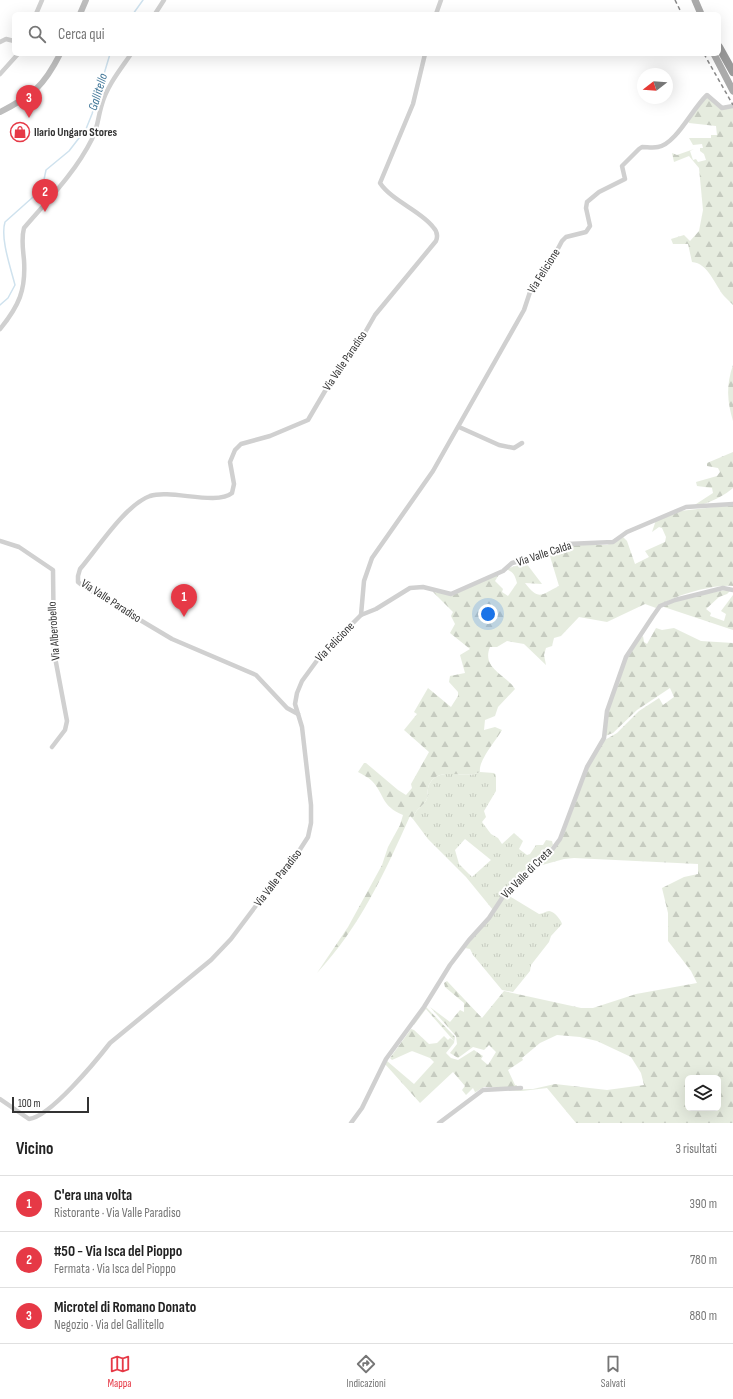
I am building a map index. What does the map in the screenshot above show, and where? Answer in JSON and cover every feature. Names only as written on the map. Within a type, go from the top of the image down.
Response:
[{"type":"highway","points":[[721,51],[733,72]]},
{"type":"main road","points":[[695,0],[700,12]]},
{"type":"main road","points":[[715,56],[733,91]]},
{"type":"street","points":[[37,12],[42,0]]},
{"type":"street","points":[[81,12],[86,0]]},
{"type":"street","points":[[156,12],[164,0]]},
{"type":"street","points":[[437,12],[441,0]]},
{"type":"street","points":[[0,42],[6,39],[12,40]]},
{"type":"street","points":[[0,74],[16,56]]},
{"type":"street","points":[[0,112],[21,101],[38,89],[59,56]]},
{"type":"street","points":[[0,329],[17,306],[24,289],[25,277],[22,236],[24,228],[74,169],[85,151],[97,128],[107,91],[129,56]]},
{"type":"street","name":"Via Valle Paradiso","points":[[0,1099],[29,1119],[35,1118],[57,1102],[96,1061],[110,1043],[211,960],[231,939],[285,867],[299,852],[308,837],[311,823],[311,805],[302,727],[298,714],[287,708],[256,676],[172,639],[83,586],[78,582],[78,576],[80,569],[122,517],[140,501],[157,494],[215,497],[226,496],[232,493],[234,484],[230,462],[235,450],[241,444],[278,433],[308,420],[338,370],[356,350],[375,315],[436,241],[437,233],[432,225],[401,202],[380,183],[413,104],[425,56]]},
{"type":"street","name":"Via Felicione","points":[[298,714],[295,704],[297,693],[302,681],[321,654],[361,615],[364,581],[372,558],[425,482],[459,427],[524,310],[532,286],[545,273],[562,241],[566,238],[586,232],[590,226],[586,208],[587,202],[599,192],[625,179],[622,166],[639,149],[642,147],[656,148],[662,146],[676,135],[694,107],[707,95],[722,108],[733,106]]},
{"type":"street","points":[[459,427],[499,445],[514,448],[522,443]]},
{"type":"street","name":"Via Valle Calda","points":[[361,615],[376,609],[410,588],[423,587],[451,594],[503,571],[512,563],[556,551],[567,544],[613,542],[627,532],[686,507],[733,504]]},
{"type":"street","name":"Via Alberobello","points":[[0,541],[19,547],[53,570],[54,652],[67,721],[65,730],[52,747]]},
{"type":"street","name":"Via Valle di Creta","points":[[351,1123],[366,1102],[386,1059],[420,1013],[450,965],[469,940],[489,918],[506,892],[549,854],[560,839],[587,767],[604,738],[607,711],[626,657],[660,606],[675,600],[724,588],[733,590]]},
{"type":"street","points":[[439,1123],[483,1090],[522,1088]]},
{"type":"green space","points":[[708,96],[719,108],[733,108],[733,305],[724,296],[707,270],[698,263],[692,262],[688,244],[673,244],[671,239],[684,235],[690,241],[699,231],[703,210],[699,168],[689,156],[674,162],[672,153],[677,155],[694,149],[690,151],[693,160],[696,159],[698,162],[706,160],[704,154],[700,151],[700,148],[703,148],[702,144],[693,145],[689,138],[711,138],[711,135],[717,135],[716,126],[689,123],[688,120]]},
{"type":"green space","points":[[733,365],[733,421],[729,407],[728,386]]},
{"type":"green space","points":[[733,452],[733,488],[714,500],[698,506],[693,506],[713,493],[712,488],[697,486],[696,482],[717,476],[720,472],[718,468],[707,466],[707,463]]},
{"type":"green space","points":[[733,505],[733,586],[715,587],[682,595],[656,608],[645,604],[607,622],[579,617],[561,636],[554,638],[552,646],[546,648],[544,655],[546,665],[524,644],[507,641],[497,647],[490,647],[488,655],[489,661],[496,671],[515,689],[498,707],[495,716],[485,720],[484,730],[495,727],[502,730],[484,756],[480,767],[480,772],[467,775],[446,774],[434,778],[428,788],[426,801],[417,811],[413,819],[410,816],[381,878],[359,918],[317,973],[348,927],[382,865],[388,847],[400,825],[403,815],[391,808],[372,781],[358,772],[364,763],[366,763],[406,795],[412,788],[411,784],[429,752],[404,730],[417,714],[414,712],[428,688],[451,707],[458,696],[458,692],[449,682],[450,676],[465,673],[460,655],[470,649],[450,633],[455,624],[451,616],[453,612],[433,592],[448,594],[501,571],[495,581],[503,589],[502,592],[508,596],[517,583],[513,574],[505,569],[526,563],[542,584],[525,583],[537,594],[544,594],[559,586],[549,553],[569,545],[607,545],[623,537],[627,541],[635,564],[649,557],[645,551],[665,542],[666,537],[662,528],[659,527],[652,532],[656,520],[680,511]]},
{"type":"green space","points":[[732,589],[727,594],[719,597],[706,609],[711,613],[710,616],[724,621],[726,614],[721,611],[733,595],[733,630],[664,607],[663,605],[685,597]]},
{"type":"green space","points":[[656,628],[662,630],[674,628],[701,641],[733,643],[733,1123],[576,1123],[547,1088],[522,1091],[499,1090],[533,1089],[555,1084],[607,1090],[644,1085],[641,1073],[631,1057],[597,1041],[580,1037],[557,1035],[540,1043],[522,1058],[523,1060],[508,1070],[515,1085],[517,1085],[516,1088],[484,1087],[474,1093],[473,1088],[466,1095],[462,1090],[465,1086],[453,1072],[420,1103],[385,1064],[387,1061],[414,1084],[434,1062],[430,1058],[412,1051],[392,1060],[390,1058],[411,1029],[429,1044],[437,1043],[444,1036],[448,1040],[450,1038],[454,1041],[426,1009],[414,1025],[413,1024],[426,1007],[455,1037],[454,1043],[446,1053],[451,1058],[458,1060],[474,1050],[483,1056],[481,1059],[488,1065],[496,1052],[489,1045],[484,1050],[473,1047],[458,1058],[450,1053],[457,1044],[456,1036],[430,1007],[450,1022],[460,1010],[464,1012],[464,1003],[445,987],[444,983],[447,981],[482,1018],[504,991],[581,1008],[593,1008],[636,994],[697,983],[691,971],[668,941],[668,913],[662,888],[684,877],[698,874],[698,864],[574,858],[564,859],[535,867],[555,847],[586,772],[603,741],[617,733],[639,711],[659,698],[663,705],[674,697],[670,688],[637,710],[613,733],[605,736],[607,711],[627,658],[637,641],[643,636],[644,642],[647,644]]},
{"type":"green space","points":[[480,772],[494,773],[496,775],[496,791],[484,811],[486,817],[482,822],[491,834],[498,838],[502,844],[514,833],[523,841],[519,849],[527,855],[530,854],[536,845],[543,845],[546,840],[552,841],[553,845],[539,861],[504,891],[493,910],[466,877],[428,839],[413,819],[417,811],[426,801],[429,785],[434,778],[446,774],[474,774]],"holes":[[[465,839],[491,860],[472,877],[459,864],[455,850]]]},
{"type":"green space","points":[[506,894],[539,914],[547,911],[553,912],[562,924],[551,936],[549,942],[531,965],[530,971],[513,992],[502,990],[473,955],[470,949],[465,948]]},
{"type":"waterway","name":"Gallitello","points":[[134,12],[143,0]]},
{"type":"waterway","name":"Gallitello","points":[[0,305],[8,298],[15,285],[5,245],[5,222],[42,189],[46,170],[69,151],[86,129],[109,56]]},
{"type":"railway","points":[[675,0],[681,12]]},
{"type":"railway","points":[[705,56],[733,105]]},
{"type":"place","name":"Microtel di Romano Donato","points":[[29,118]]},
{"type":"place","name":"Ilario Ungaro Stores","points":[[20,132]]},
{"type":"place","name":"#50 - Via Isca del Pioppo","points":[[45,212]]},
{"type":"place","name":"C'era una volta","points":[[184,617]]}]
